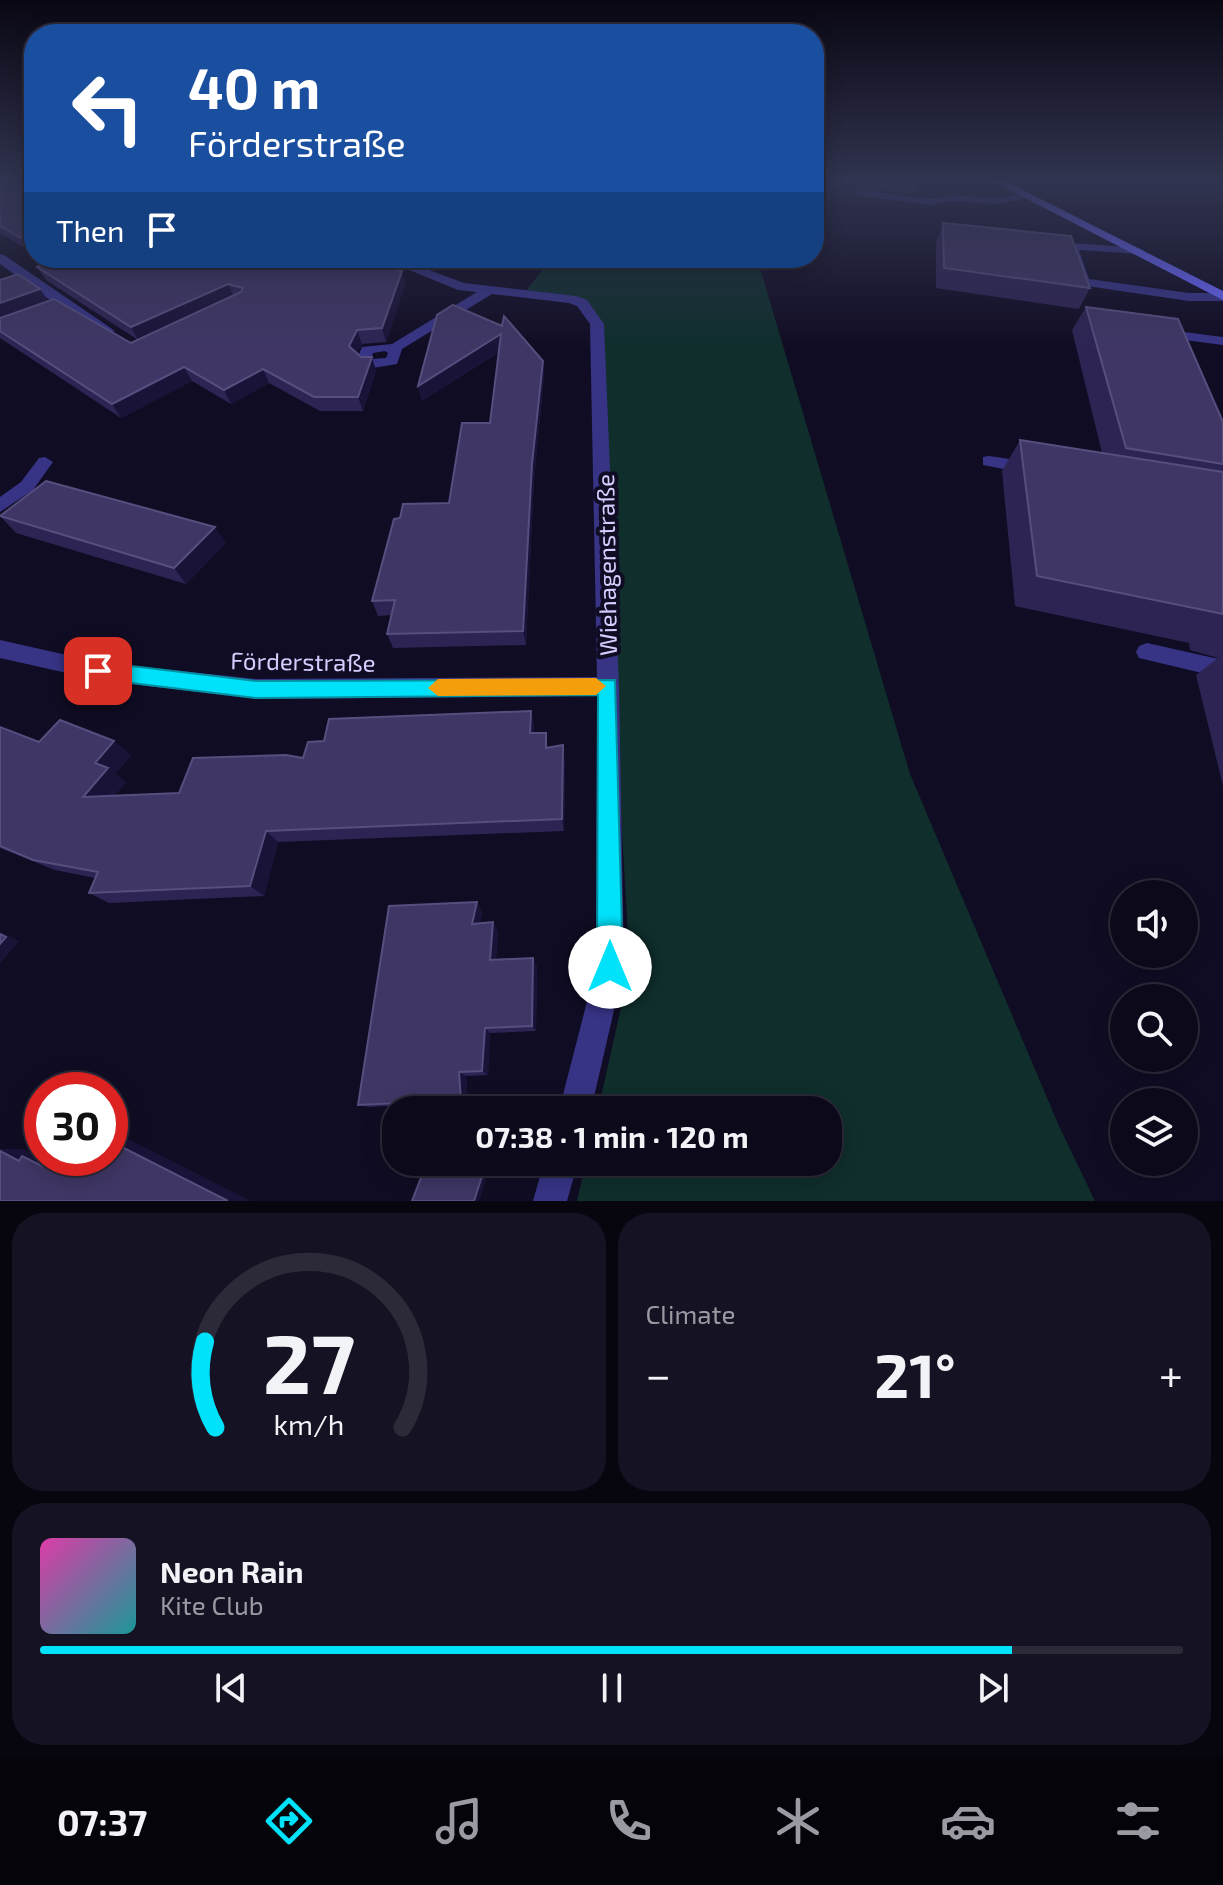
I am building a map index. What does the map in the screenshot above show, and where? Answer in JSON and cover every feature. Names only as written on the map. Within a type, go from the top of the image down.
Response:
[{"type":"street","points":[[1111,237],[1223,296]]},
{"type":"street","points":[[1139,251],[1072,246],[1084,282],[1189,297],[1223,296]]},
{"type":"street","points":[[0,258],[64,304],[126,342]]},
{"type":"street","name":"Wiehagenstraße","points":[[412,268],[462,287],[487,292],[557,295],[582,303],[597,324],[608,686],[610,967],[578,1096]]},
{"type":"street","points":[[393,349],[487,292]]},
{"type":"street","points":[[39,314],[64,304]]},
{"type":"street","points":[[1188,363],[1176,335],[1223,341]]},
{"type":"street","points":[[989,461],[1051,472]]},
{"type":"street","points":[[0,506],[27,486],[45,462]]},
{"type":"street","name":"Förderstraße","points":[[0,649],[98,671],[256,689],[608,686]]},
{"type":"street","points":[[1147,652],[1223,669]]},
{"type":"street","points":[[550,1201],[557,1176]]},
{"type":"green space","points":[[544,268],[760,268],[910,774],[1059,1126],[1095,1201],[577,1201],[583,1176],[842,1176],[842,1096],[601,1096],[630,967],[614,699],[601,325],[588,307],[558,296],[525,292]]},
{"type":"building","points":[[943,237],[1071,237],[1090,288],[944,268]]},
{"type":"building","points":[[39,268],[395,268],[402,271],[382,328],[357,330],[349,346],[361,357],[372,357],[358,397],[314,397],[263,369],[224,390],[184,367],[112,404],[0,331],[0,318],[54,299],[131,343],[241,292],[243,288],[228,284],[131,327]]},
{"type":"building","points":[[18,274],[40,289],[0,303],[0,280]]},
{"type":"building","points":[[453,305],[502,326],[504,316],[543,361],[532,464],[523,631],[387,634],[395,600],[372,601],[394,519],[400,518],[403,504],[449,503],[462,423],[490,423],[501,334],[418,386],[437,315]]},
{"type":"building","points":[[1086,307],[1178,319],[1223,422],[1223,464],[1126,448]]},
{"type":"building","points":[[1020,440],[1223,472],[1223,614],[1037,576]]},
{"type":"building","points":[[46,481],[215,527],[174,568],[0,516]]},
{"type":"building","points":[[531,711],[530,733],[546,733],[546,748],[563,745],[562,819],[266,831],[250,886],[89,893],[98,872],[33,860],[0,846],[0,727],[39,742],[60,720],[114,741],[95,763],[108,768],[83,797],[179,793],[193,758],[286,755],[303,758],[308,742],[324,741],[329,719]]},
{"type":"building","points":[[477,902],[472,924],[493,922],[490,960],[533,958],[532,1026],[485,1028],[482,1071],[459,1072],[461,1096],[382,1096],[382,1104],[358,1105],[389,906]]},
{"type":"building","points":[[128,1150],[228,1201],[0,1201],[0,1151],[19,1161],[22,1156],[24,1176],[128,1176]]},
{"type":"building","points":[[422,1176],[482,1176],[474,1201],[412,1201]]},
{"type":"slow traffic","points":[[438,688],[596,686]]},
{"type":"route","points":[[98,671],[256,689],[608,686],[610,967]]}]
